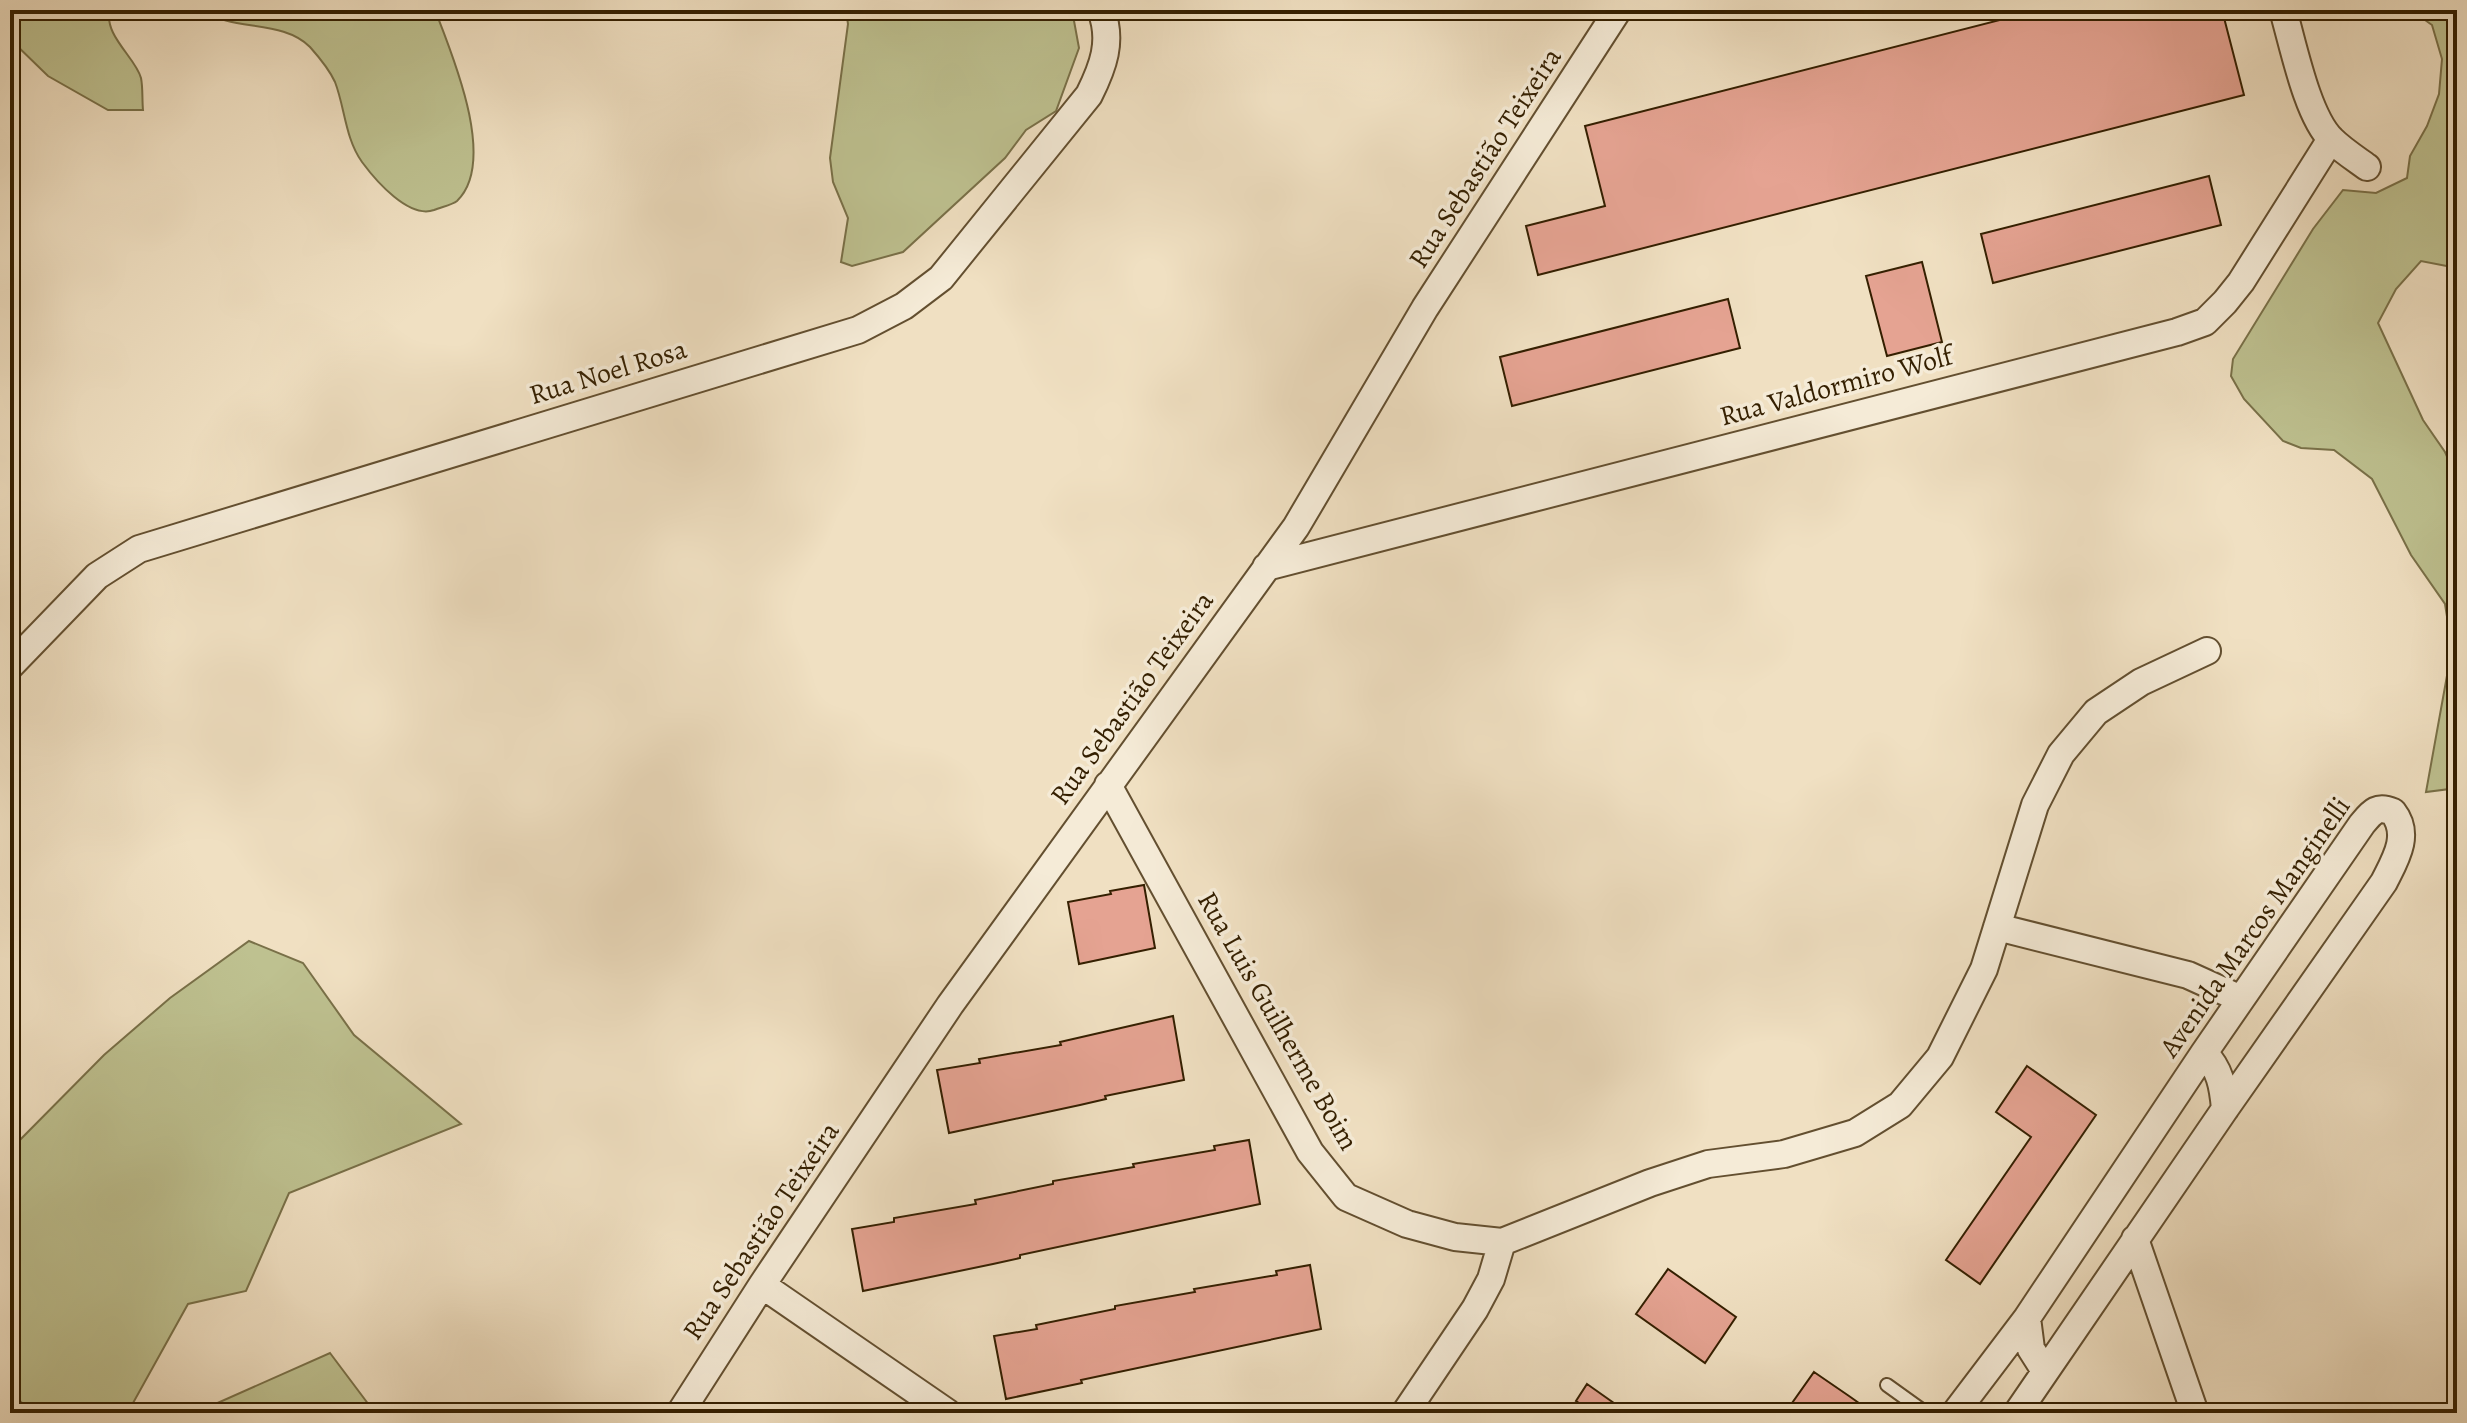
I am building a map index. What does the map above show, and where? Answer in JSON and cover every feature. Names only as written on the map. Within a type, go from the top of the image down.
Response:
[{"type":"street","name":"Rua Noel Rosa","points":[[10,666],[97,576],[139,549],[858,330],[904,306],[941,278],[1089,95],[1104,65],[1106,24],[1101,10]]},
{"type":"street","name":"Rua Sebastião Teixeira","points":[[680,1413],[950,1005],[1296,527],[1425,308],[1618,10]]},
{"type":"street","points":[[2283,10],[2318,120],[2331,139],[2367,167]]},
{"type":"street","name":"Rua Valdormiro Wolf","points":[[1266,567],[2177,332],[2205,322],[2241,282],[2331,139]]},
{"type":"street","name":"Rua Luis Guilherme Boim","points":[[1108,785],[1310,1152],[1346,1197],[1407,1224],[1455,1237],[1502,1242],[1650,1183],[1708,1164],[1784,1154],[1855,1133],[1900,1105],[1940,1057],[1984,969],[2035,805],[2061,754],[2096,712],[2141,682],[2207,651]]},
{"type":"street","name":"Avenida Marcos Manginelli","points":[[1955,1413],[2027,1318],[2204,1053],[2372,811],[2384,808],[2393,812],[2402,829],[2402,841],[2384,882],[2017,1413]]},
{"type":"street","points":[[1997,927],[2188,975],[2241,999]]},
{"type":"street","points":[[2204,1053],[2221,1077],[2225,1109]]},
{"type":"street","points":[[2135,1239],[2195,1413]]},
{"type":"street","points":[[1405,1413],[1475,1309],[1491,1279],[1502,1242]]},
{"type":"street","points":[[762,1285],[948,1413]]},
{"type":"street","points":[[2027,1318],[2031,1349],[2045,1371]]},
{"type":"lane","points":[[1887,1385],[1926,1413]]},
{"type":"green space","points":[[10,10],[110,10],[109,19],[115,37],[141,78],[143,110],[108,110],[48,76],[10,39]]},
{"type":"green space","points":[[202,10],[435,10],[460,79],[473,135],[469,183],[457,201],[424,211],[404,204],[384,188],[356,153],[333,78],[310,47],[299,38],[286,32],[214,17]]},
{"type":"green space","points":[[846,10],[1072,10],[1079,48],[1056,111],[1026,130],[1005,158],[903,252],[852,266],[841,262],[848,218],[833,182],[830,158],[848,24]]},
{"type":"green space","points":[[2411,10],[2457,10],[2457,268],[2421,261],[2396,289],[2378,323],[2423,420],[2445,452],[2457,479],[2457,788],[2426,792],[2452,648],[2445,604],[2411,555],[2372,479],[2334,450],[2301,448],[2283,441],[2244,399],[2231,376],[2233,359],[2313,229],[2343,190],[2376,193],[2407,178],[2410,156],[2427,126],[2439,94],[2442,59],[2432,25]]},
{"type":"green space","points":[[249,941],[303,963],[354,1035],[461,1124],[289,1193],[246,1291],[188,1304],[133,1403],[137,1413],[32,1413],[10,1391],[10,1150],[104,1055],[170,998]]},
{"type":"green space","points":[[330,1353],[369,1405],[347,1413],[195,1413]]},
{"type":"building","points":[[2039,10],[2222,10],[2244,95],[1538,275],[1526,226],[1605,206],[1585,126]]},
{"type":"building","points":[[2209,176],[2221,225],[1993,283],[1981,234]]},
{"type":"building","points":[[1922,262],[1942,342],[1887,356],[1866,276]]},
{"type":"building","points":[[1728,299],[1740,348],[1512,406],[1500,357]]},
{"type":"building","points":[[1144,885],[1155,948],[1079,964],[1068,902]]},
{"type":"building","points":[[1173,1016],[1184,1080],[949,1133],[937,1070],[980,1063],[979,1059],[1061,1045],[1060,1042]]},
{"type":"building","points":[[2027,1066],[2096,1115],[1980,1284],[1946,1260],[2031,1137],[1996,1112]]},
{"type":"building","points":[[1249,1140],[1260,1204],[863,1291],[852,1229],[894,1222],[894,1218],[976,1204],[975,1200],[1053,1184],[1053,1181],[1134,1167],[1133,1164],[1215,1150],[1214,1146]]},
{"type":"building","points":[[1310,1265],[1321,1329],[1006,1399],[994,1336],[1037,1329],[1036,1325],[1115,1309],[1115,1306],[1277,1275],[1276,1271]]},
{"type":"building","points":[[1668,1269],[1736,1317],[1705,1363],[1636,1314]]},
{"type":"building","points":[[1814,1372],[1873,1413],[1839,1413],[1829,1406],[1824,1413],[1785,1413]]},
{"type":"building","points":[[1587,1384],[1628,1413],[1594,1413],[1576,1401]]}]
